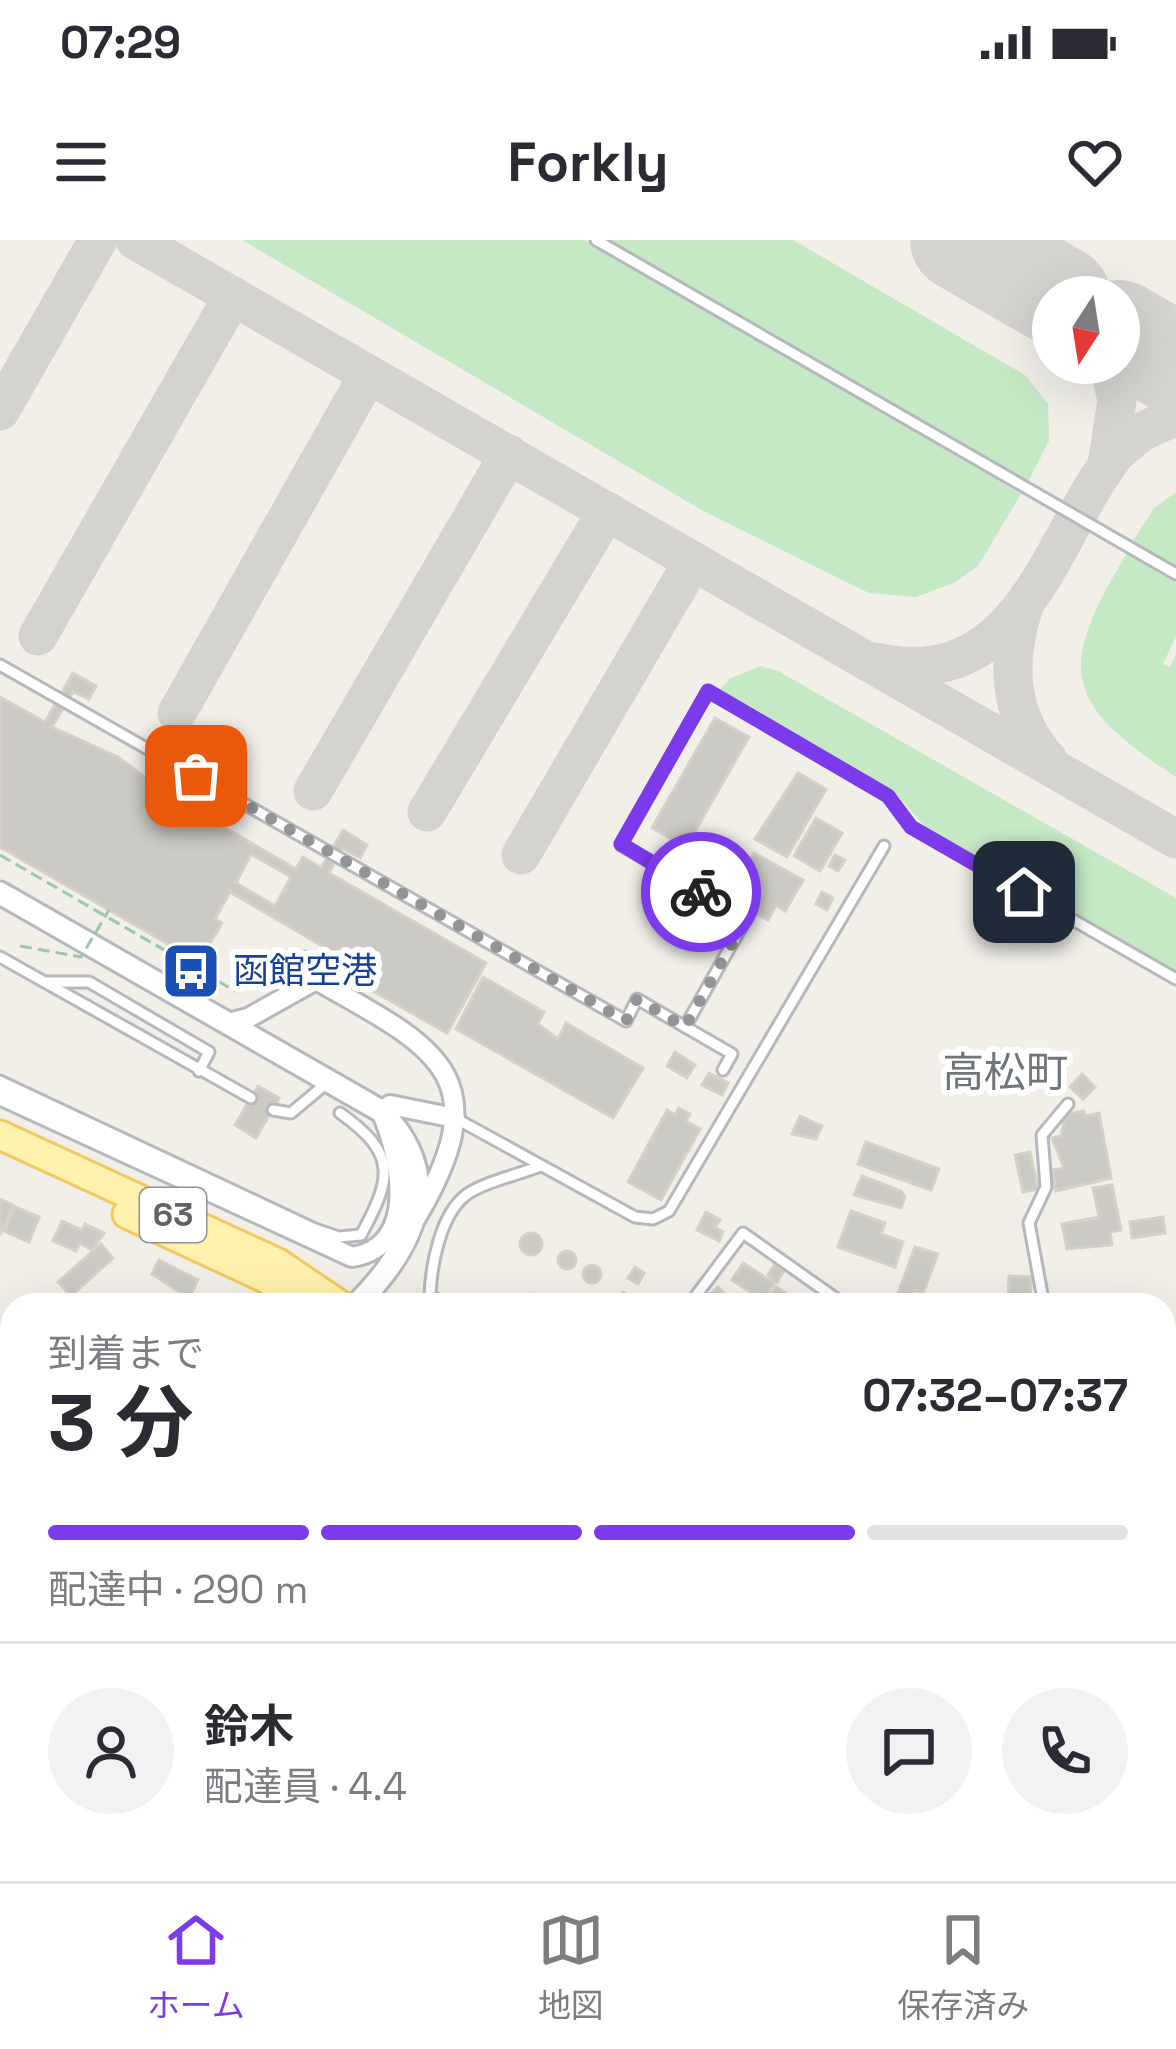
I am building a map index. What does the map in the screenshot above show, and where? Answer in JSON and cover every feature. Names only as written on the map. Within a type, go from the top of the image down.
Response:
[{"type":"main road","name":"63","points":[[0,1135],[278,1263],[322,1293]]},
{"type":"main road","name":"63","points":[[0,1154],[267,1279],[287,1293]]},
{"type":"street","points":[[0,893],[381,1112],[416,1157],[420,1184],[416,1218]]},
{"type":"street","points":[[228,1023],[248,1018],[316,980],[423,1042],[444,1070],[455,1118],[448,1160],[416,1218],[364,1293]]},
{"type":"street","points":[[0,1095],[352,1256],[378,1244],[400,1200],[398,1155],[381,1112]]},
{"type":"street","points":[[381,1112],[390,1105],[455,1118]]},
{"type":"lane","points":[[596,240],[1176,574]]},
{"type":"lane","points":[[0,665],[626,1021],[637,999],[732,1054],[723,1070]]},
{"type":"lane","points":[[685,1027],[746,919],[621,844],[708,691],[888,796],[911,827],[1176,979]]},
{"type":"lane","points":[[455,1118],[635,1217],[653,1219],[669,1210],[884,846]]},
{"type":"lane","points":[[0,957],[251,1098]]},
{"type":"lane","points":[[42,982],[89,982],[209,1052],[199,1071]]},
{"type":"lane","points":[[0,1081],[339,1237],[361,1235],[384,1191],[385,1168],[370,1135],[340,1113]]},
{"type":"lane","points":[[273,1110],[291,1113],[328,1082]]},
{"type":"lane","points":[[1042,1293],[1029,1223],[1046,1187],[1042,1135],[1067,1104]]},
{"type":"lane","points":[[430,1293],[431,1269],[451,1214],[467,1195],[539,1166]]},
{"type":"lane","points":[[698,1293],[742,1233],[828,1293]]},
{"type":"path","points":[[0,855],[235,992],[305,951],[328,964]]},
{"type":"path","points":[[20,946],[81,957],[109,910]]},
{"type":"green space","points":[[242,240],[585,240],[1021,494],[978,566],[954,583],[916,597],[869,593],[707,513]]},
{"type":"green space","points":[[607,240],[793,240],[1025,375],[1048,404],[1049,441],[1027,484]]},
{"type":"green space","points":[[1176,492],[1176,566],[1133,541],[1154,508]]},
{"type":"green space","points":[[1127,553],[1176,581],[1176,636],[1163,664],[1170,667],[1176,654],[1176,777],[1110,727],[1082,680],[1089,626]]},
{"type":"green space","points":[[760,666],[778,671],[1176,898],[1176,975],[928,830],[898,796],[719,691],[729,679]]},
{"type":"building","points":[[73,673],[96,686],[89,699],[73,692],[52,727],[118,757],[174,799],[203,748],[228,763],[220,778],[203,767],[184,804],[296,869],[303,857],[321,868],[343,830],[367,845],[360,858],[342,848],[329,873],[486,963],[447,1033],[334,969],[341,957],[230,892],[215,919],[222,923],[199,962],[0,847],[0,697],[45,722]],"holes":[[[251,854],[291,877],[275,906],[236,883]]]},
{"type":"building","points":[[715,718],[749,737],[686,847],[652,828]]},
{"type":"building","points":[[798,773],[826,789],[787,857],[755,839]]},
{"type":"building","points":[[816,818],[842,833],[820,871],[794,856]]},
{"type":"building","points":[[754,853],[803,880],[785,911],[776,905],[768,920],[728,898]]},
{"type":"building","points":[[835,855],[845,860],[838,871],[829,866]]},
{"type":"building","points":[[822,892],[833,898],[827,910],[816,904]]},
{"type":"building","points":[[483,977],[544,1012],[538,1024],[558,1039],[566,1023],[643,1068],[613,1118],[456,1029]]},
{"type":"building","points":[[675,1052],[695,1065],[687,1078],[667,1066]]},
{"type":"building","points":[[709,1073],[728,1083],[722,1095],[702,1085]]},
{"type":"building","points":[[1082,1074],[1095,1087],[1083,1099],[1070,1087]]},
{"type":"building","points":[[258,1086],[279,1098],[256,1138],[235,1125]]},
{"type":"building","points":[[679,1108],[690,1114],[686,1121],[700,1129],[661,1200],[628,1182],[667,1110],[675,1115]]},
{"type":"building","points":[[1084,1111],[1085,1116],[1099,1113],[1111,1178],[1056,1191],[1052,1170],[1064,1168],[1052,1138],[1061,1136],[1066,1114]]},
{"type":"building","points":[[800,1116],[822,1126],[816,1139],[792,1134]]},
{"type":"building","points":[[866,1142],[939,1169],[931,1190],[858,1164]]},
{"type":"building","points":[[1030,1152],[1038,1189],[1023,1192],[1015,1155]]},
{"type":"building","points":[[862,1176],[901,1191],[905,1197],[901,1208],[854,1195]]},
{"type":"building","points":[[1112,1185],[1121,1230],[1110,1232],[1112,1245],[1067,1249],[1062,1224],[1099,1217],[1093,1188]]},
{"type":"building","points":[[0,1199],[13,1205],[0,1235]]},
{"type":"building","points":[[15,1207],[39,1217],[29,1242],[4,1231]]},
{"type":"building","points":[[851,1211],[885,1223],[881,1234],[903,1242],[895,1267],[838,1247]]},
{"type":"building","points":[[706,1212],[720,1220],[715,1227],[723,1232],[719,1241],[697,1230]]},
{"type":"building","points":[[1163,1217],[1165,1233],[1132,1238],[1130,1222]]},
{"type":"building","points":[[62,1221],[104,1233],[92,1250],[79,1243],[76,1251],[53,1241]]},
{"type":"building","points":[[531,1233],[542,1244],[531,1255],[520,1244]]},
{"type":"building","points":[[101,1244],[113,1258],[74,1293],[58,1282]]},
{"type":"building","points":[[915,1247],[938,1254],[923,1293],[898,1293]]},
{"type":"building","points":[[567,1251],[576,1260],[567,1269],[558,1260]]},
{"type":"building","points":[[159,1260],[198,1280],[192,1293],[181,1293],[152,1274]]},
{"type":"building","points":[[743,1263],[774,1283],[768,1293],[752,1293],[732,1280]]},
{"type":"building","points":[[775,1264],[784,1271],[777,1282],[768,1275]]},
{"type":"building","points":[[592,1265],[601,1274],[592,1283],[583,1274]]},
{"type":"building","points":[[635,1267],[644,1273],[638,1284],[628,1278]]},
{"type":"building","points":[[1009,1276],[1031,1277],[1030,1293],[1008,1293]]},
{"type":"taxiway","points":[[0,411],[98,240]]},
{"type":"taxiway","points":[[135,240],[1176,839]]},
{"type":"taxiway","points":[[38,636],[233,296]]},
{"type":"taxiway","points":[[177,713],[368,375]]},
{"type":"taxiway","points":[[1107,465],[1117,401],[1113,384]]},
{"type":"taxiway","points":[[876,662],[925,666],[966,655],[998,633],[1049,566],[1116,453],[1141,432],[1176,416]]},
{"type":"taxiway","points":[[313,791],[509,454]]},
{"type":"taxiway","points":[[427,812],[607,511]]},
{"type":"taxiway","points":[[521,855],[693,561]]},
{"type":"taxiway","points":[[1023,609],[1014,649],[1014,688],[1025,725],[1048,760]]},
{"type":"runway","points":[[961,240],[1032,281]]},
{"type":"runway","points":[[1140,343],[1176,364]]},
{"type":"way so far","points":[[196,776],[626,1021],[637,999],[685,1027],[746,919],[701,892]]},
{"type":"place","name":"函館空港","points":[[191,971]]},
{"type":"district","name":"高松町","points":[[1005,1072]]},
{"type":"route","points":[[701,892],[621,844],[708,691],[888,796],[911,827],[1024,892]]}]
